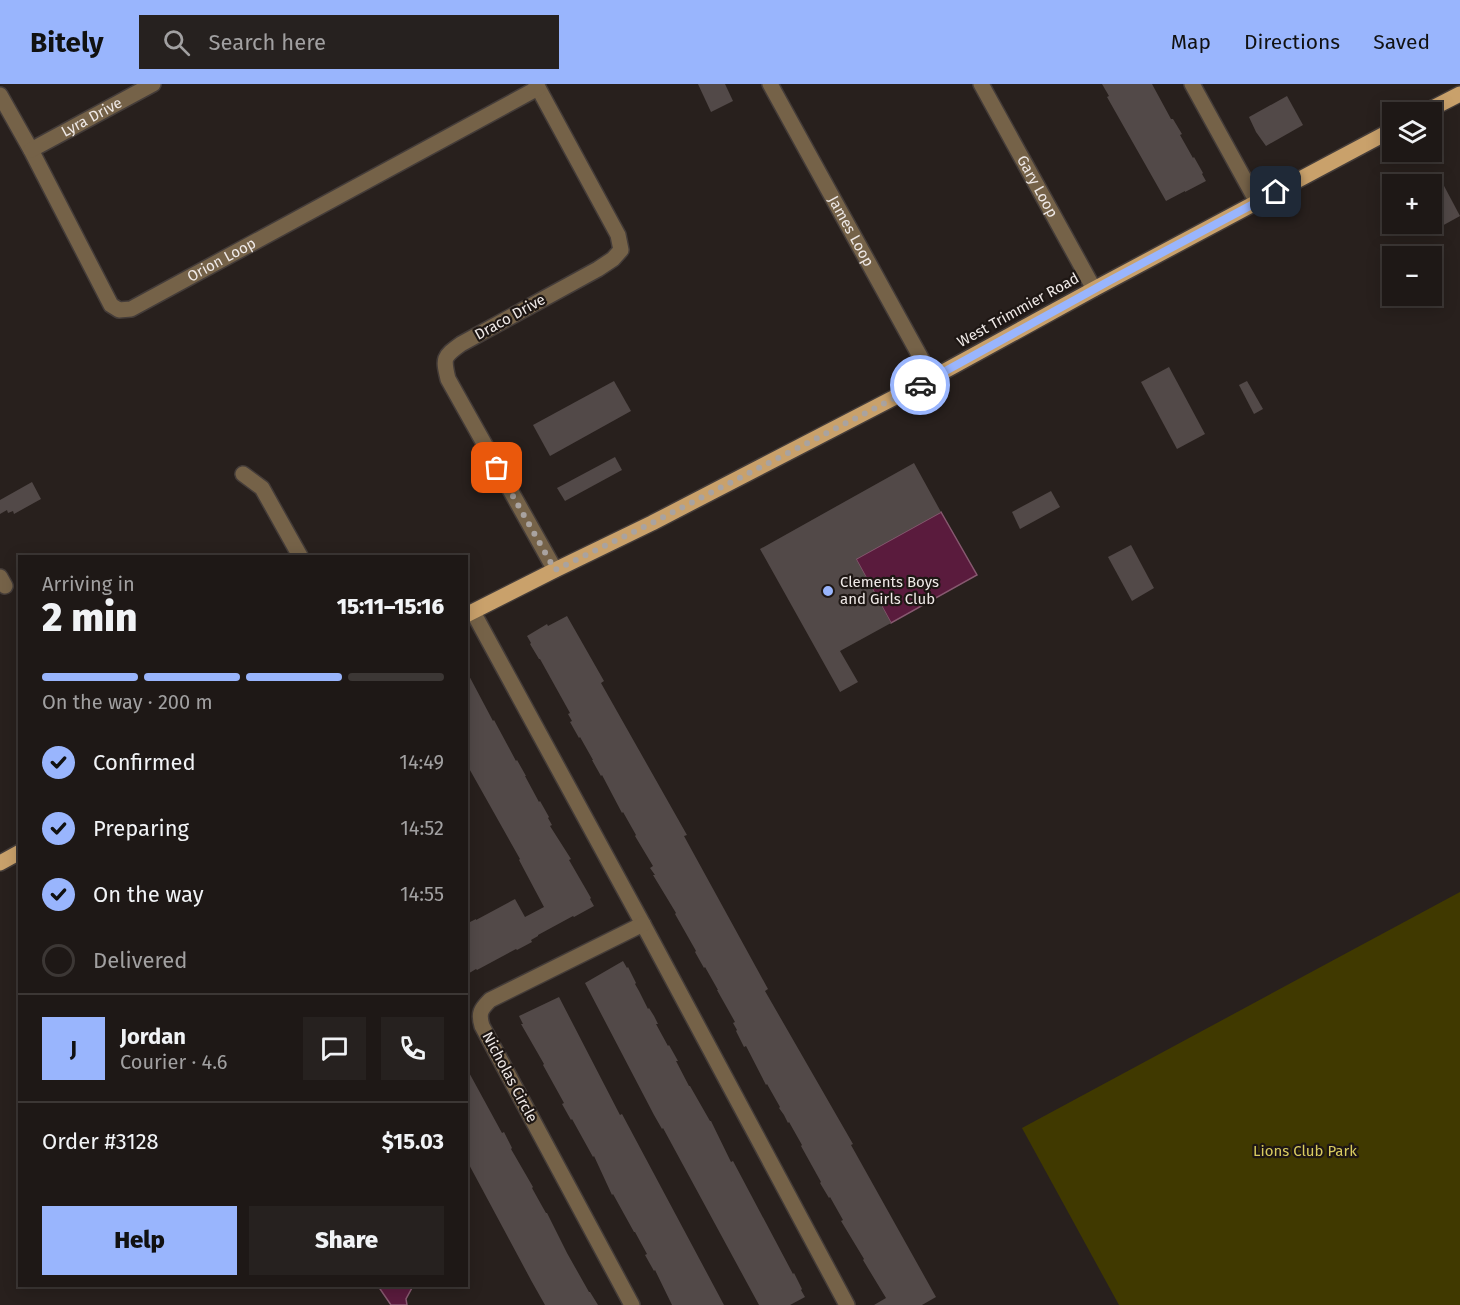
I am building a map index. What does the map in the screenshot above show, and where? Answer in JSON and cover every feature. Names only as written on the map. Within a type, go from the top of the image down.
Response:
[{"type":"main road","points":[[1442,103],[1460,94]]},
{"type":"main road","name":"West Trimmier Road","points":[[470,614],[932,378],[1382,135]]},
{"type":"main road","points":[[0,862],[18,853]]},
{"type":"street","name":"Lyra Drive","points":[[31,150],[153,84]]},
{"type":"street","name":"James Loop","points":[[770,84],[932,378]]},
{"type":"street","name":"Gary Loop","points":[[981,84],[1094,289]]},
{"type":"street","points":[[1192,84],[1257,202]]},
{"type":"street","name":"Orion Loop","points":[[0,95],[111,305],[119,310],[132,309],[537,86]]},
{"type":"street","name":"Draco Drive","points":[[537,86],[618,235],[621,250],[613,259],[598,269],[460,344],[449,353],[444,364],[448,380],[555,570]]},
{"type":"street","points":[[243,474],[262,488],[299,555]]},
{"type":"street","points":[[470,614],[643,924],[847,1305]]},
{"type":"street","name":"Nicholas Circle","points":[[633,1305],[479,1018],[482,1008],[490,1000],[643,924]]},
{"type":"green space","name":"Lions Club Park","points":[[1460,892],[1460,1305],[1119,1305],[1022,1128]]},
{"type":"shaded area","points":[[941,512],[977,575],[891,623],[856,559]]},
{"type":"shaded area","points":[[379,1287],[412,1287],[406,1299],[407,1305],[391,1305]]},
{"type":"building","points":[[698,84],[725,84],[733,101],[711,112]]},
{"type":"building","points":[[1102,84],[1152,84],[1182,134],[1180,135],[1206,181],[1166,201],[1107,97],[1109,96]]},
{"type":"building","points":[[1287,96],[1303,125],[1266,146],[1249,117]]},
{"type":"building","points":[[1442,185],[1460,216],[1442,226]]},
{"type":"building","points":[[1169,367],[1205,434],[1177,449],[1141,382]]},
{"type":"building","points":[[614,381],[631,411],[550,456],[533,425]]},
{"type":"building","points":[[1247,381],[1263,409],[1254,414],[1239,385]]},
{"type":"building","points":[[615,457],[622,470],[565,501],[557,488]]},
{"type":"building","name":"Clements Boys and Girls Club","points":[[914,463],[941,512],[856,559],[891,623],[840,651],[858,682],[840,692],[760,549]]},
{"type":"building","points":[[32,482],[41,499],[14,514],[13,511],[8,513],[7,510],[0,514],[0,500]]},
{"type":"building","points":[[1051,491],[1060,507],[1020,529],[1012,512]]},
{"type":"building","points":[[1131,545],[1154,588],[1132,601],[1108,557]]},
{"type":"building","points":[[567,616],[604,681],[601,683],[687,835],[684,836],[768,989],[765,991],[853,1144],[851,1145],[936,1297],[922,1305],[874,1305],[886,1298],[820,1183],[789,1122],[779,1108],[746,1046],[744,1047],[733,1023],[735,1022],[653,875],[655,875],[650,868],[653,866],[570,722],[572,721],[568,714],[570,713],[527,636]]},
{"type":"building","points":[[468,674],[549,817],[552,825],[550,826],[571,859],[569,860],[594,906],[538,935],[531,940],[532,942],[468,974],[468,923],[515,899],[525,917],[544,907],[468,767]]},
{"type":"building","points":[[623,961],[678,1061],[676,1061],[689,1086],[711,1121],[731,1162],[733,1161],[802,1289],[805,1297],[790,1305],[759,1305],[654,1115],[585,983]]},
{"type":"building","points":[[559,997],[620,1115],[622,1114],[724,1305],[672,1305],[635,1232],[612,1195],[594,1156],[562,1104],[564,1103],[521,1024],[523,1024],[519,1016]]},
{"type":"building","points":[[468,1071],[502,1133],[504,1132],[567,1253],[598,1305],[545,1305],[468,1163]]},
{"type":"way so far","points":[[497,468],[555,570],[652,523],[920,385]]},
{"type":"place","name":"Clements Boys and Girls Club","points":[[828,591]]},
{"type":"route","points":[[920,385],[1276,192]]}]
